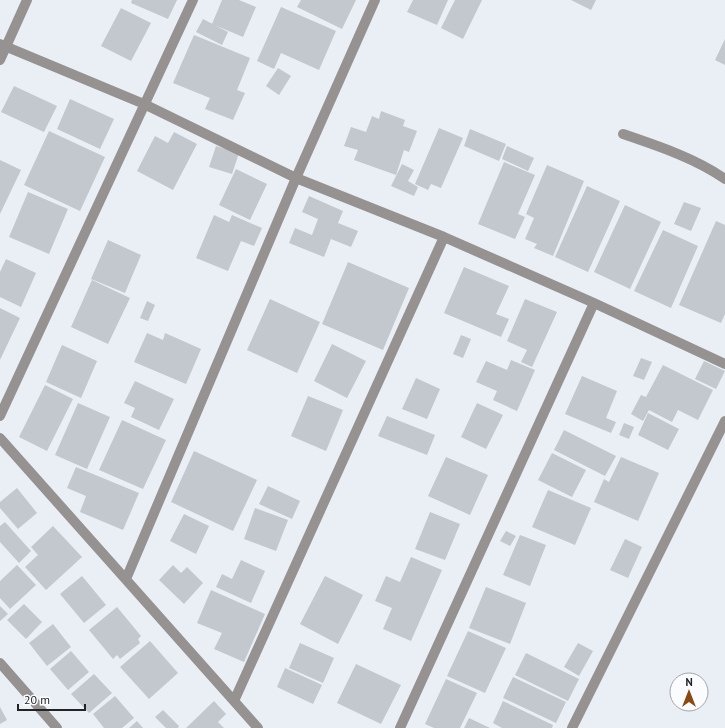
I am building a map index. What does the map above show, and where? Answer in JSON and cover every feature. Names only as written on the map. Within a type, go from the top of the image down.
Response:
[{"type":"street","points":[[0,60],[3,45],[27,0]]},
{"type":"street","points":[[0,416],[193,0]]},
{"type":"street","points":[[126,579],[296,178],[375,0]]},
{"type":"street","points":[[3,45],[144,104],[296,178],[444,237],[594,303],[725,364]]},
{"type":"street","points":[[623,134],[653,144],[692,160],[712,170],[725,179]]},
{"type":"street","points":[[234,701],[444,237]]},
{"type":"street","points":[[400,728],[594,303]]},
{"type":"street","points":[[572,728],[725,421]]},
{"type":"street","points":[[0,438],[258,728]]},
{"type":"street","points":[[0,662],[57,728]]},
{"type":"building","points":[[132,0],[177,0],[168,19],[131,3]]},
{"type":"building","points":[[222,0],[239,0],[256,7],[243,37],[212,24]]},
{"type":"building","points":[[301,0],[356,0],[342,29],[297,7]]},
{"type":"building","points":[[413,0],[448,0],[437,25],[407,12]]},
{"type":"building","points":[[455,0],[482,0],[463,39],[441,28]]},
{"type":"building","points":[[571,0],[596,0],[591,10]]},
{"type":"building","points":[[281,7],[336,31],[319,70],[281,53],[274,69],[257,61]]},
{"type":"building","points":[[121,8],[151,23],[131,61],[101,46]]},
{"type":"building","points":[[203,19],[228,32],[222,45],[196,32]]},
{"type":"building","points":[[194,35],[250,58],[237,90],[245,93],[233,120],[205,109],[210,98],[173,83]]},
{"type":"building","points":[[725,39],[725,65],[715,60]]},
{"type":"building","points":[[278,68],[291,76],[279,95],[266,86]]},
{"type":"building","points":[[14,86],[57,106],[44,132],[1,112]]},
{"type":"building","points":[[70,99],[114,119],[100,149],[57,129]]},
{"type":"building","points":[[381,111],[405,120],[403,126],[417,131],[409,152],[404,150],[396,175],[354,160],[358,150],[344,146],[351,127],[366,132],[372,116],[379,119]]},
{"type":"building","points":[[439,128],[463,138],[441,188],[431,184],[428,190],[415,184]]},
{"type":"building","points":[[470,129],[506,144],[499,161],[464,146]]},
{"type":"building","points":[[49,131],[105,157],[80,211],[24,185]]},
{"type":"building","points":[[174,132],[197,144],[173,190],[137,171],[155,136],[168,143]]},
{"type":"building","points":[[216,146],[239,153],[232,174],[209,167]]},
{"type":"building","points":[[507,146],[534,158],[528,171],[502,159]]},
{"type":"building","points":[[0,160],[21,170],[0,214]]},
{"type":"building","points":[[504,162],[535,175],[518,214],[525,217],[515,239],[478,224]]},
{"type":"building","points":[[402,164],[414,170],[408,181],[418,187],[414,196],[391,186]]},
{"type":"building","points":[[547,165],[584,181],[553,256],[534,248],[537,244],[525,239],[534,218],[526,214]]},
{"type":"building","points":[[236,169],[267,184],[250,220],[219,205]]},
{"type":"building","points":[[587,186],[620,201],[588,272],[555,257]]},
{"type":"building","points":[[28,192],[68,209],[49,254],[9,237]]},
{"type":"building","points":[[309,196],[343,211],[338,223],[358,231],[351,247],[331,239],[324,257],[289,243],[295,228],[312,235],[318,219],[302,212]]},
{"type":"building","points":[[684,202],[701,208],[691,231],[674,224]]},
{"type":"building","points":[[625,205],[661,222],[630,289],[594,272]]},
{"type":"building","points":[[214,215],[229,222],[232,215],[262,228],[254,246],[241,241],[228,271],[196,258]]},
{"type":"building","points":[[716,221],[725,225],[725,314],[721,323],[679,305]]},
{"type":"building","points":[[663,230],[698,246],[671,308],[634,291]]},
{"type":"building","points":[[108,240],[141,255],[125,293],[91,279]]},
{"type":"building","points":[[6,259],[36,273],[21,307],[0,297],[0,272]]},
{"type":"building","points":[[348,262],[409,288],[383,350],[322,324]]},
{"type":"building","points":[[464,267],[509,286],[496,314],[509,319],[501,337],[444,313]]},
{"type":"building","points":[[92,280],[130,298],[108,344],[71,327]]},
{"type":"building","points":[[270,299],[320,322],[297,373],[247,350]]},
{"type":"building","points":[[525,299],[557,312],[532,367],[521,362],[527,350],[507,341]]},
{"type":"building","points":[[147,301],[155,305],[148,321],[140,318]]},
{"type":"building","points":[[0,308],[20,318],[0,360]]},
{"type":"building","points":[[147,333],[163,340],[165,333],[201,349],[186,384],[134,362]]},
{"type":"building","points":[[461,335],[471,339],[463,358],[453,354]]},
{"type":"building","points":[[332,344],[366,361],[347,398],[314,381]]},
{"type":"building","points":[[62,345],[97,361],[81,398],[46,382]]},
{"type":"building","points":[[641,358],[652,362],[644,380],[633,376]]},
{"type":"building","points":[[511,360],[535,370],[517,411],[493,400],[497,391],[476,382],[486,361],[507,370]]},
{"type":"building","points":[[704,361],[725,371],[716,389],[695,379]]},
{"type":"building","points":[[663,365],[713,390],[698,420],[678,410],[672,422],[649,410],[643,421],[631,414],[641,395],[646,397]]},
{"type":"building","points":[[582,376],[617,391],[606,418],[616,422],[611,433],[565,414]]},
{"type":"building","points":[[416,378],[440,389],[427,419],[402,409]]},
{"type":"building","points":[[135,381],[174,399],[159,430],[131,417],[135,408],[124,403]]},
{"type":"building","points":[[45,385],[73,399],[47,451],[19,437]]},
{"type":"building","points":[[308,396],[343,410],[326,451],[291,436]]},
{"type":"building","points":[[78,403],[110,417],[87,469],[55,455]]},
{"type":"building","points":[[477,403],[503,415],[486,449],[461,437]]},
{"type":"building","points":[[648,413],[679,429],[668,450],[638,435]]},
{"type":"building","points":[[387,416],[435,435],[427,455],[378,436]]},
{"type":"building","points":[[122,420],[166,440],[143,489],[99,470]]},
{"type":"building","points":[[624,423],[634,427],[629,439],[619,435]]},
{"type":"building","points":[[564,430],[616,456],[605,476],[554,450]]},
{"type":"building","points":[[194,451],[257,480],[233,531],[171,502]]},
{"type":"building","points":[[552,453],[586,470],[572,497],[538,480]]},
{"type":"building","points":[[446,457],[488,475],[470,515],[428,496]]},
{"type":"building","points":[[621,457],[659,473],[638,521],[594,502],[604,479],[609,482]]},
{"type":"building","points":[[76,467],[139,493],[123,530],[80,512],[86,496],[67,488]]},
{"type":"building","points":[[268,486],[300,501],[292,519],[259,504]]},
{"type":"building","points":[[17,488],[37,513],[18,529],[0,508],[0,502]]},
{"type":"building","points":[[548,490],[591,508],[575,545],[532,527]]},
{"type":"building","points":[[255,508],[288,520],[276,551],[244,539]]},
{"type":"building","points":[[430,512],[460,524],[445,560],[415,549]]},
{"type":"building","points":[[184,514],[209,526],[196,554],[170,541]]},
{"type":"building","points":[[5,522],[31,551],[19,563],[0,542],[0,526]]},
{"type":"building","points":[[53,526],[82,557],[46,590],[25,567],[38,555],[31,547]]},
{"type":"building","points":[[506,531],[516,536],[510,546],[500,541]]},
{"type":"building","points":[[520,535],[546,545],[530,586],[503,575]]},
{"type":"building","points":[[625,539],[642,547],[628,578],[610,570]]},
{"type":"building","points":[[411,557],[442,570],[411,641],[383,629],[392,608],[375,601],[386,576],[400,582]]},
{"type":"building","points":[[241,560],[265,571],[251,603],[216,587],[222,574],[232,579]]},
{"type":"building","points":[[17,565],[36,585],[10,609],[0,598],[0,581]]},
{"type":"building","points":[[173,565],[181,573],[187,567],[203,583],[184,604],[159,580]]},
{"type":"building","points":[[82,576],[106,605],[84,623],[60,594]]},
{"type":"building","points":[[325,576],[363,595],[338,644],[300,624]]},
{"type":"building","points":[[486,587],[526,603],[510,644],[469,628]]},
{"type":"building","points":[[211,590],[265,614],[244,662],[214,649],[222,633],[197,623]]},
{"type":"building","points":[[24,604],[42,622],[26,639],[7,620]]},
{"type":"building","points":[[0,606],[8,614],[0,621]]},
{"type":"building","points":[[117,607],[141,636],[138,639],[140,643],[120,659],[117,655],[113,659],[89,630]]},
{"type":"building","points":[[53,624],[71,647],[47,666],[29,643]]},
{"type":"building","points":[[468,631],[506,648],[485,693],[447,676]]},
{"type":"building","points":[[150,641],[178,673],[149,699],[120,667]]},
{"type":"building","points":[[300,643],[334,658],[323,683],[289,668]]},
{"type":"building","points":[[578,643],[593,651],[579,676],[564,667]]},
{"type":"building","points":[[71,651],[89,672],[68,690],[50,669]]},
{"type":"building","points":[[526,653],[579,679],[568,701],[515,675]]},
{"type":"building","points":[[356,664],[401,685],[381,724],[337,703]]},
{"type":"building","points":[[285,668],[322,685],[313,704],[277,687]]},
{"type":"building","points":[[94,674],[112,693],[89,713],[71,694]]},
{"type":"building","points":[[513,677],[566,702],[556,723],[503,698]]},
{"type":"building","points":[[446,679],[477,693],[460,728],[434,728],[425,724]]},
{"type":"building","points":[[115,696],[134,718],[122,728],[104,728],[93,714]]},
{"type":"building","points":[[214,701],[226,714],[218,722],[224,728],[186,728]]},
{"type":"building","points":[[503,701],[553,725],[552,728],[502,728],[493,723]]},
{"type":"building","points":[[0,707],[7,720],[0,724]]},
{"type":"building","points":[[163,710],[179,726],[178,728],[166,728],[155,717]]},
{"type":"building","points":[[469,718],[490,728],[464,728]]},
{"type":"building","points":[[137,721],[143,728],[129,728]]}]
